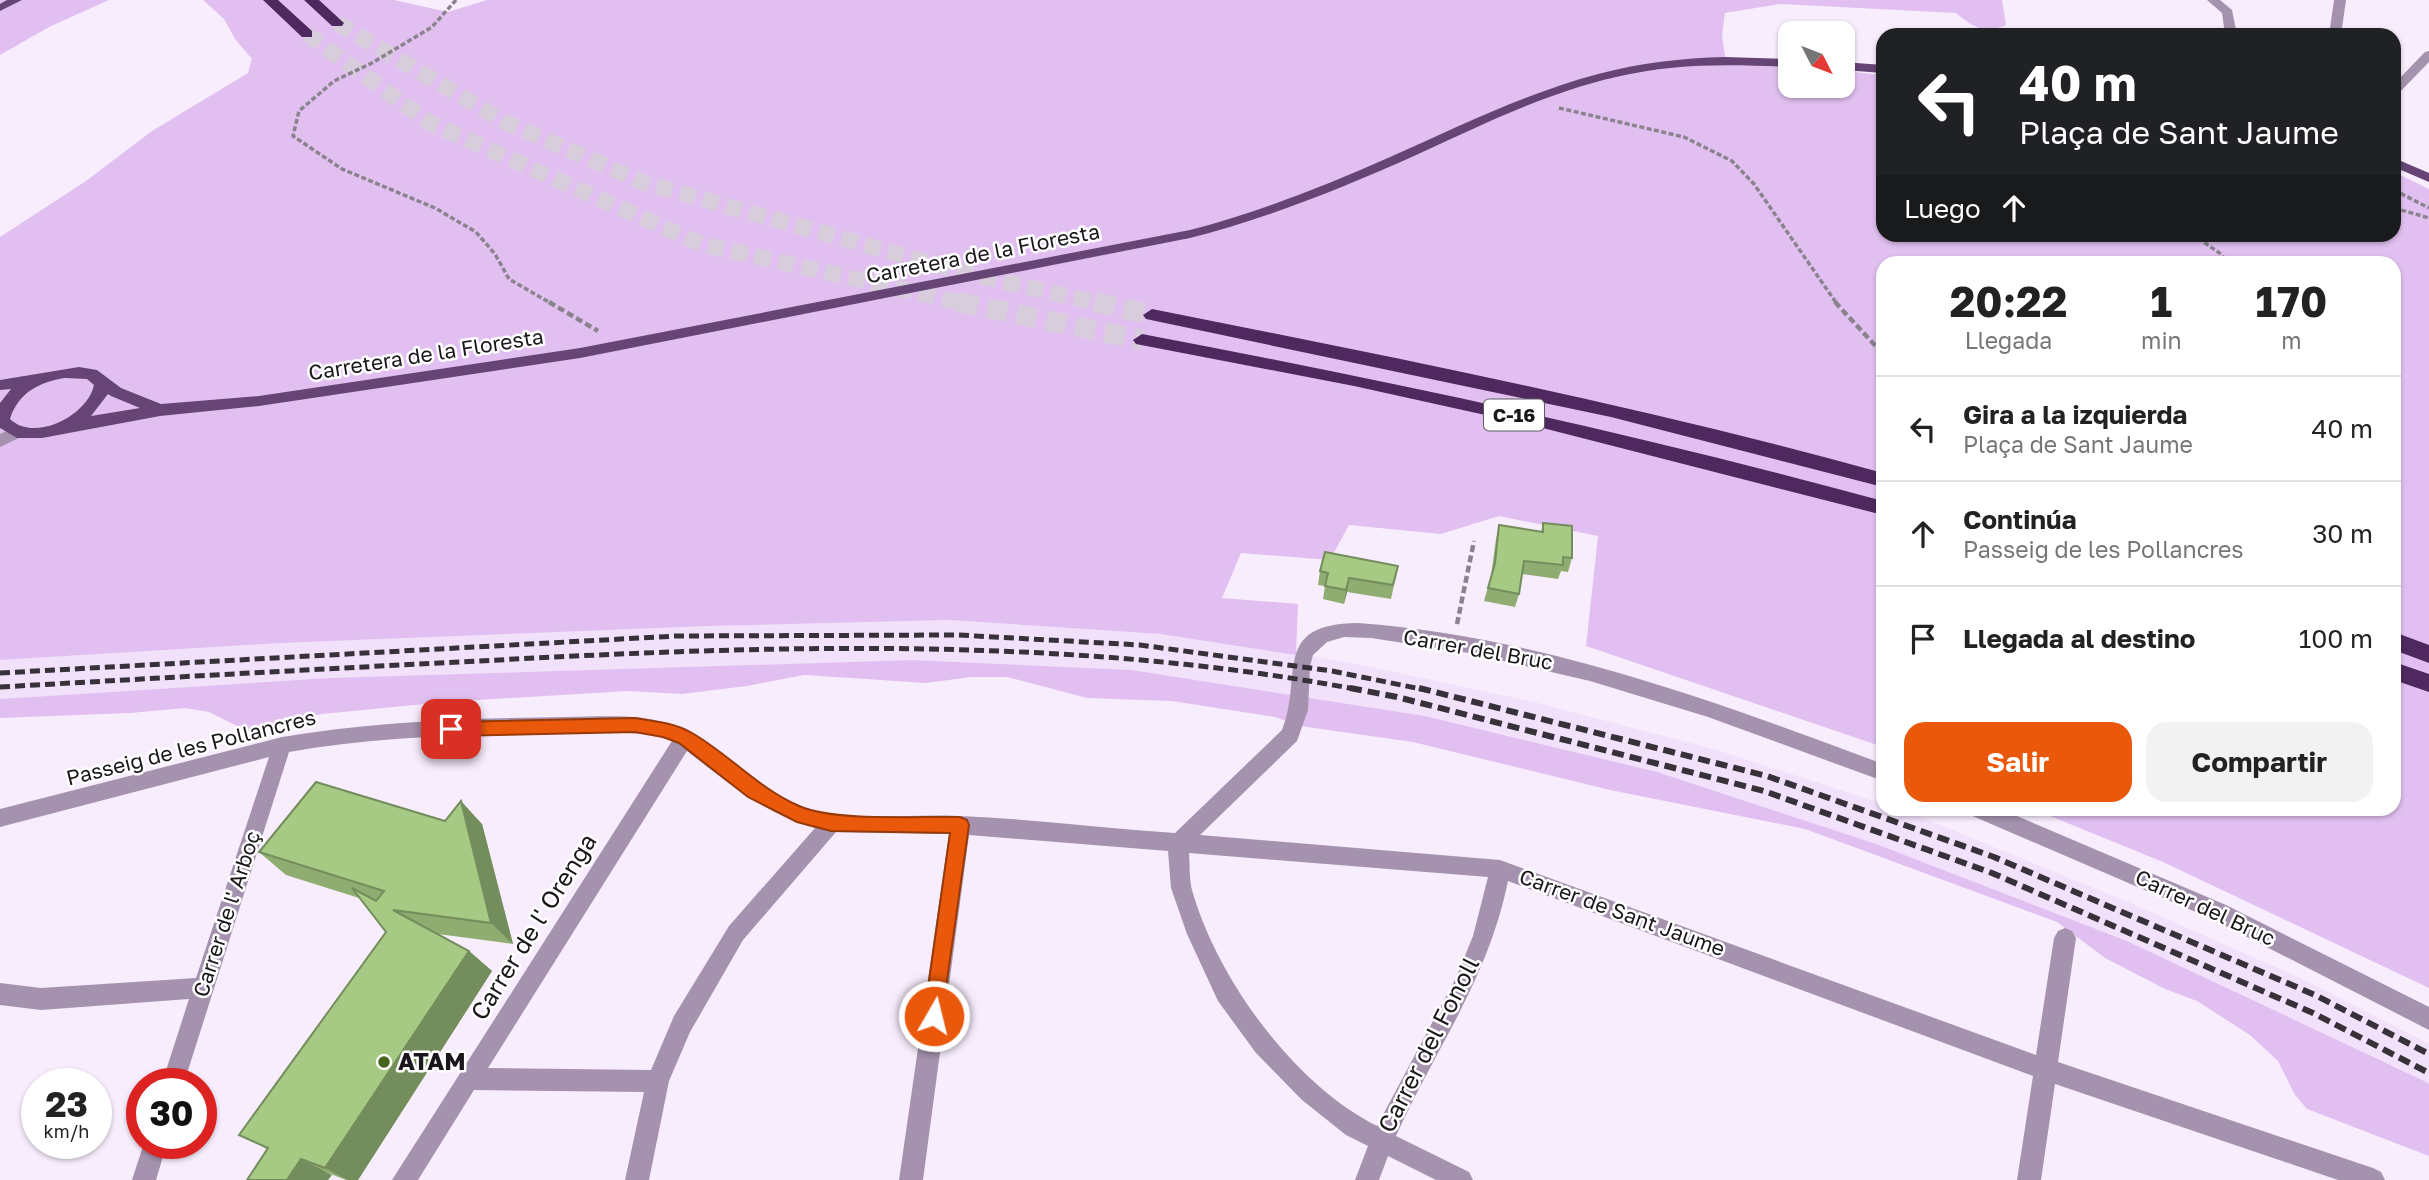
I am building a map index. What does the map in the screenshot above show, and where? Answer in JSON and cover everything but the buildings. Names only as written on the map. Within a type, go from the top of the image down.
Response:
[{"type":"highway","points":[[270,0],[307,34]]},
{"type":"highway","points":[[312,0],[337,23]]},
{"type":"highway","name":"C-16","points":[[1152,315],[1518,390],[1876,478]]},
{"type":"highway","name":"C-16","points":[[1142,340],[1421,394],[1740,468],[1876,506]]},
{"type":"highway","points":[[2401,644],[2429,654]]},
{"type":"highway","points":[[2401,673],[2429,683]]},
{"type":"main road","points":[[0,8],[16,0]]},
{"type":"main road","name":"Carretera de la Floresta","points":[[18,432],[32,433],[160,410],[259,401],[622,346],[1223,226],[1595,78],[1653,66],[1719,60],[1778,62]]},
{"type":"main road","points":[[1855,67],[1876,68]]},
{"type":"main road","points":[[2401,165],[2429,178]]},
{"type":"main road","name":"Carretera de la Floresta","points":[[39,380],[66,372],[92,373],[102,384],[160,410]]},
{"type":"main road","points":[[0,385],[39,380]]},
{"type":"main road","points":[[18,432],[7,427],[1,419],[9,400],[20,390],[39,380]]},
{"type":"main road","points":[[57,428],[92,406],[100,396],[102,384]]},
{"type":"street","points":[[2213,0],[2228,12],[2230,28]]},
{"type":"street","points":[[2336,28],[2340,0]]},
{"type":"street","points":[[2401,84],[2429,55]]},
{"type":"street","points":[[0,441],[18,432]]},
{"type":"street","name":"Carrer del Bruc","points":[[1178,844],[1290,735],[1299,711],[1302,655],[1312,642],[1333,633],[1354,629],[1453,642],[1597,674],[1741,719],[1876,770]]},
{"type":"street","name":"Passeig de les Pollancres","points":[[0,818],[282,745],[328,737],[501,726],[635,725],[664,730],[685,738],[754,791],[797,814],[831,822],[960,825]]},
{"type":"street","name":"Carrer de l' Orenga","points":[[404,1180],[685,738]]},
{"type":"street","name":"Carrer de l' Arboç","points":[[178,1068],[282,745]]},
{"type":"street","name":"Carrer del Bruc","points":[[1994,816],[2219,912],[2429,1019]]},
{"type":"street","points":[[637,1180],[658,1081],[682,1024],[736,933],[831,822]]},
{"type":"street","points":[[911,1180],[960,825]]},
{"type":"street","name":"Carrer de Sant Jaume","points":[[960,825],[1500,869],[2047,1070],[2373,1180]]},
{"type":"street","points":[[1178,844],[1181,888],[1198,934],[1226,994],[1264,1045],[1310,1092],[1354,1127],[1461,1180]]},
{"type":"street","name":"Carrer del Fonoll","points":[[1367,1180],[1379,1141],[1449,1015],[1477,957],[1500,869]]},
{"type":"street","points":[[2029,1180],[2065,939]]},
{"type":"street","points":[[0,994],[41,999],[203,988]]},
{"type":"street","points":[[469,1079],[658,1081]]},
{"type":"street","points":[[144,1180],[150,1159]]},
{"type":"path","points":[[456,0],[432,27],[372,63],[334,81],[299,111],[293,136],[342,169],[435,208],[476,232],[495,254],[509,279],[622,346]]},
{"type":"path","points":[[1527,103],[1547,104],[1592,117],[1675,133],[1725,156],[1759,188],[1776,217],[1847,318],[1876,347]]},
{"type":"path","points":[[2401,194],[2429,208]]},
{"type":"path","points":[[2401,210],[2429,218]]},
{"type":"path","points":[[2204,242],[2222,256]]},
{"type":"path","points":[[1453,642],[1474,541]]},
{"type":"shaded area","points":[[0,0],[109,0],[49,27],[0,55]]},
{"type":"shaded area","points":[[203,0],[394,0],[448,12],[487,0],[2002,0],[2006,25],[1998,28],[1979,28],[1956,13],[1780,4],[1725,13],[1722,36],[1726,62],[1778,66],[1778,98],[1855,98],[1855,72],[1876,74],[1876,242],[2401,242],[2401,175],[2429,189],[2429,988],[2163,862],[2050,816],[2401,816],[2401,256],[1876,256],[1876,745],[1586,646],[1598,536],[1499,516],[1441,534],[1349,525],[1330,560],[1241,553],[1222,598],[1298,604],[1296,655],[1160,634],[949,620],[710,626],[281,643],[0,660],[0,237],[86,181],[152,131],[248,73],[252,59],[235,39],[224,19]]},
{"type":"shaded area","points":[[949,620],[1160,634],[1348,662],[1534,702],[1717,750],[1876,802],[1876,816],[1923,818],[2135,905],[2307,981],[2429,1044],[2429,1084],[2127,941],[1876,844],[1425,716],[1132,670],[913,660],[329,678],[0,699],[0,660],[281,643],[710,626]]},
{"type":"shaded area","points":[[913,660],[1132,670],[1425,716],[1657,772],[1876,844],[2127,941],[2422,1080],[2429,1084],[2429,1156],[2307,1109],[2295,1095],[2278,1061],[2250,1035],[2197,1001],[2165,989],[2105,958],[2057,922],[1805,829],[1610,790],[1413,742],[1300,726],[1275,717],[1172,701],[1087,698],[1007,677],[971,677],[926,683],[804,675],[682,694],[628,691],[445,702],[322,714],[247,731],[209,712],[185,708],[0,718],[0,699],[329,678]]},
{"type":"tunnel","points":[[337,23],[505,122],[645,183],[973,275],[1103,304]]},
{"type":"tunnel","points":[[307,34],[430,123],[701,244],[960,302]]},
{"type":"tunnel","points":[[960,302],[1142,340]]},
{"type":"tunnel","points":[[960,302],[967,304]]},
{"type":"tunnel","points":[[1095,302],[1152,315]]},
{"type":"railway","points":[[0,673],[676,636],[958,635],[1140,645],[1332,671],[1426,690]]},
{"type":"railway","points":[[0,687],[589,655],[920,649],[1031,652],[1141,660],[1251,672],[1360,690]]},
{"type":"railway","points":[[1350,688],[1397,697],[1764,791],[1992,873],[2313,1013],[2429,1073]]},
{"type":"railway","points":[[1419,688],[1767,776],[1876,815]]},
{"type":"railway","points":[[1879,816],[1994,857],[2315,995],[2429,1054]]},
{"type":"place","name":"ATAM","points":[[384,1062]]},
{"type":"route","points":[[451,729],[635,725],[664,730],[685,738],[754,791],[797,814],[831,822],[960,825],[934,1016]]}]
